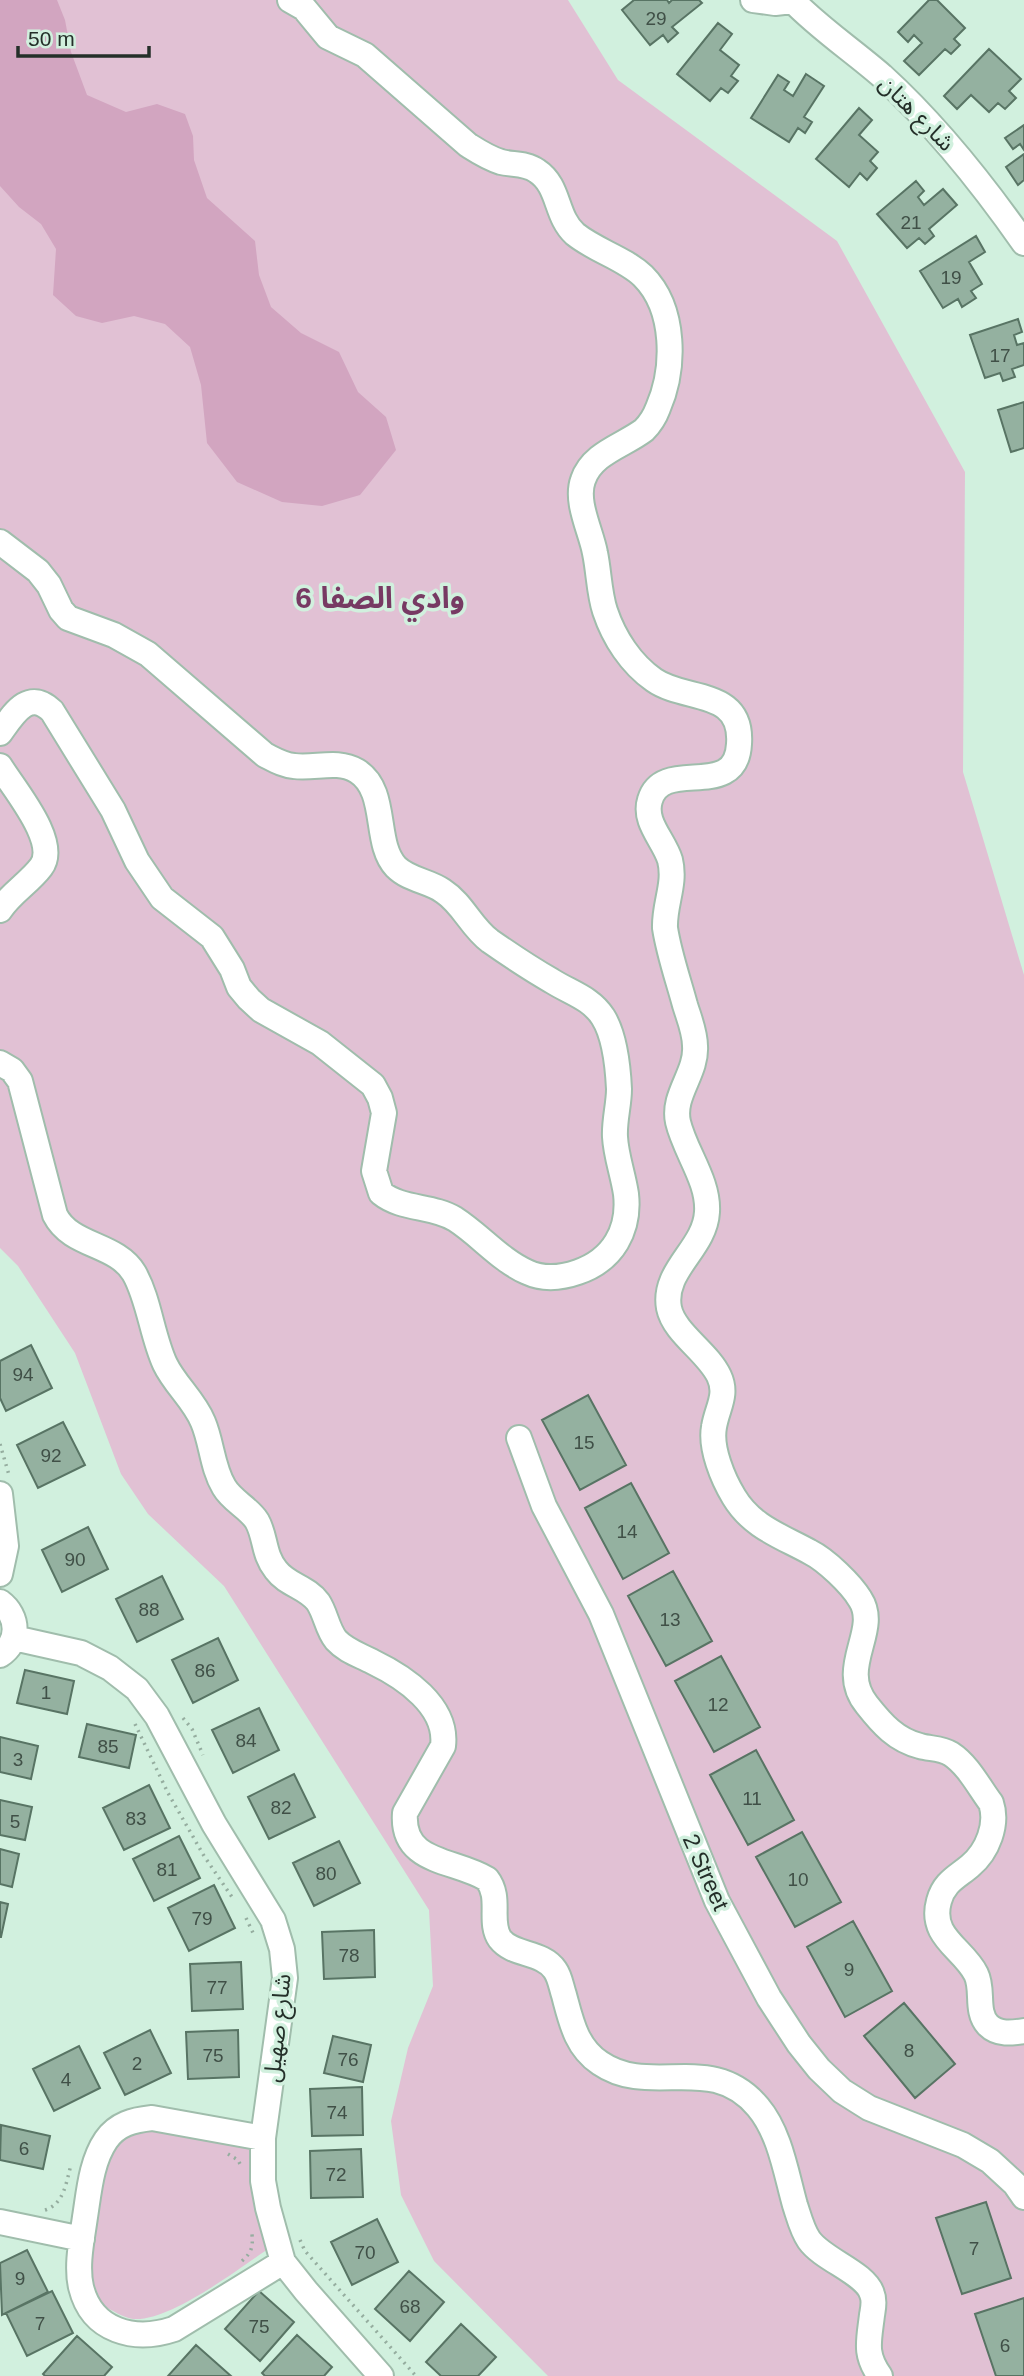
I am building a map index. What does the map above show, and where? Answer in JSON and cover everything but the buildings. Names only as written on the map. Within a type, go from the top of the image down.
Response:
[{"type":"street","points":[[753,0],[775,3],[792,0]]},
{"type":"street","name":"شارع هتان","points":[[792,0],[922,115],[960,157],[1024,243]]},
{"type":"street","points":[[306,5],[328,37],[365,55],[468,145],[485,156],[504,163],[524,164],[538,171],[555,192],[564,220],[572,231],[645,278],[663,312],[670,338],[671,364],[666,390],[655,415],[641,432],[598,457],[583,479],[580,492],[595,552],[604,609],[615,636],[632,660],[655,681],[727,707],[736,721],[739,733],[739,747],[734,761],[725,771],[712,778],[671,780],[653,792],[649,802],[651,822],[671,863],[673,878],[664,916],[665,928],[695,1041],[693,1067],[678,1104],[678,1122],[702,1185],[707,1208],[702,1233],[670,1285],[670,1310],[675,1321],[714,1366],[722,1381],[723,1399],[714,1427],[714,1438],[719,1460],[734,1498],[760,1526],[821,1559],[862,1600],[866,1619],[855,1676],[860,1696],[894,1735],[919,1746],[943,1750],[955,1757],[991,1803],[994,1819],[984,1849],[973,1864],[945,1886],[938,1904],[938,1923],[948,1941],[976,1973],[980,2008],[987,2024],[1001,2032],[1024,2031]]},
{"type":"street","points":[[0,542],[38,571],[68,618],[114,635],[148,653],[265,755],[286,765],[331,765],[359,772],[372,789],[388,852],[396,866],[444,892],[490,940],[550,980],[588,1000],[598,1009],[605,1020],[617,1068],[619,1091],[615,1136],[626,1197],[625,1218],[620,1239],[614,1249],[606,1258],[586,1270],[558,1278],[543,1278],[516,1266],[450,1216],[402,1203],[381,1193],[374,1171],[384,1113],[373,1085],[320,1043],[261,1010],[239,987],[212,937],[162,898],[149,880],[113,810],[46,705],[30,702],[23,705],[0,733]]},
{"type":"street","points":[[0,766],[41,831],[47,849],[41,866],[11,895],[0,910]]},
{"type":"street","points":[[0,1063],[12,1070],[20,1081],[59,1223],[70,1234],[118,1257],[134,1274],[166,1365],[201,1419],[219,1478],[225,1490],[258,1523],[270,1562],[278,1573],[311,1594],[319,1603],[331,1633],[338,1642],[404,1681],[425,1700],[439,1718],[444,1737],[443,1746],[405,1813],[404,1823],[410,1842],[424,1855],[466,1868],[487,1878],[495,1897],[495,1923],[500,1938],[506,1944],[547,1961],[554,1968],[579,2042],[599,2062],[622,2074],[634,2076],[701,2076],[718,2080],[738,2089],[760,2109],[774,2133],[805,2234],[821,2253],[865,2283],[872,2294],[874,2300],[868,2351],[880,2376]]},
{"type":"street","name":"2 Street","points":[[519,1438],[544,1506],[601,1614],[717,1901],[749,1962],[799,2044],[819,2069],[842,2091],[869,2108],[963,2146],[990,2161],[1015,2184],[1024,2197]]},
{"type":"street","points":[[0,1574],[6,1546],[5,1487]]},
{"type":"street","points":[[0,1602],[14,1619],[7,1647]]},
{"type":"street","name":"شارع صهيل","points":[[7,1647],[81,1653],[110,1668],[137,1689],[157,1716],[214,1824],[273,1920],[282,1949],[285,1978],[263,2138],[263,2181],[283,2262],[382,2376]]},
{"type":"street","points":[[263,2138],[152,2118],[134,2120],[118,2127],[106,2139],[98,2155],[89,2190],[82,2239],[80,2285],[87,2305],[100,2319],[117,2330],[136,2336],[156,2335],[174,2329],[283,2262]]},
{"type":"street","points":[[0,2221],[82,2239]]},
{"type":"path","points":[[0,1444],[5,1487]]},
{"type":"path","points":[[179,1713],[192,1729],[204,1759]]},
{"type":"path","points":[[134,1721],[168,1793],[204,1856],[234,1900]]},
{"type":"path","points":[[242,1911],[260,1948]]},
{"type":"path","points":[[219,2152],[238,2160],[242,2169]]},
{"type":"path","points":[[65,2186],[89,2190]]},
{"type":"path","points":[[252,2233],[253,2248],[241,2262],[252,2281]]},
{"type":"path","points":[[296,2233],[306,2251],[416,2376]]},
{"type":"shaded area","points":[[0,0],[568,0],[618,80],[837,241],[965,472],[963,772],[1024,975],[1024,2376],[548,2376],[434,2261],[401,2195],[391,2121],[408,2048],[433,1986],[429,1910],[224,1586],[148,1514],[121,1474],[75,1353],[18,1266],[0,1248]]},
{"type":"shaded area","points":[[0,0],[57,0],[65,20],[71,52],[87,95],[126,112],[157,104],[185,114],[193,136],[194,160],[207,198],[255,241],[259,275],[271,307],[301,333],[339,352],[358,392],[386,417],[396,450],[360,495],[322,506],[282,502],[237,482],[207,443],[201,385],[190,347],[165,324],[134,316],[102,323],[76,316],[53,295],[56,249],[41,224],[19,207],[0,186]]},
{"type":"shaded area","points":[[145,2128],[257,2134],[274,2245],[206,2291],[167,2312],[149,2318],[133,2319],[103,2306],[88,2270],[91,2224],[110,2150],[125,2134]]},
{"type":"district","name":"وادي الصفا 6","points":[[380,598]]}]
